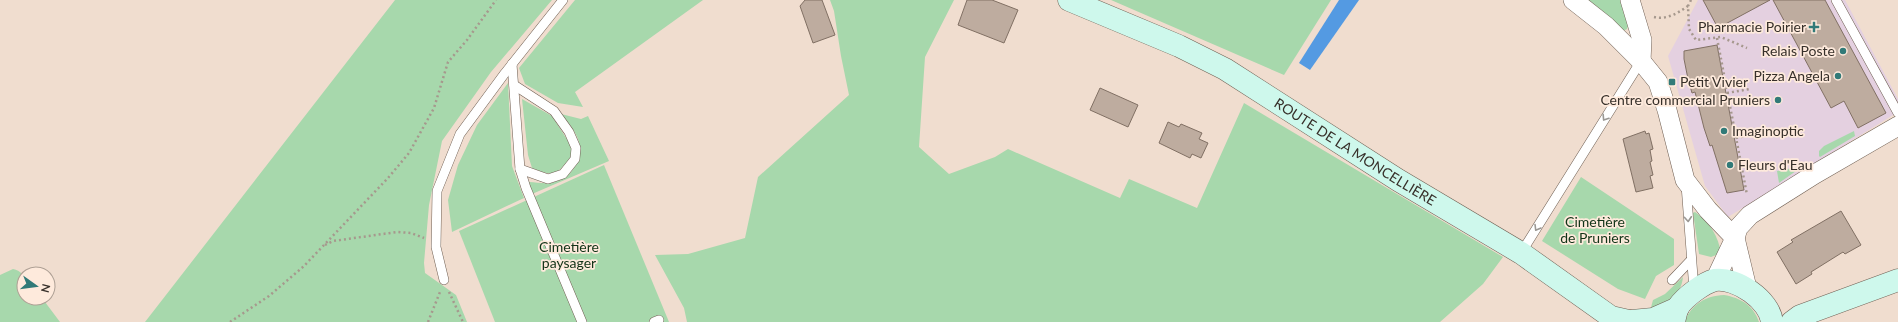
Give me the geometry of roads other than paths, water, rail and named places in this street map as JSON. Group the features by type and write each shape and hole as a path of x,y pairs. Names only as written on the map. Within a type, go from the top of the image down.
{"street":[{"name":"ROUTE DE LA MONCELLIÈRE","path":"1069,0 1179,46 1225,69 1398,180 1521,253 1611,316 1632,322 1676,315"},
{"path":"1573,0 1606,26 1641,61 1658,82 1667,110 1685,180 1708,210 1735,238 1747,288"},
{"path":"1632,7 1642,40 1641,61"},
{"path":"1676,315 1694,290 1715,280 1735,238 1738,228 1750,215 1815,174 1898,126"},
{"path":"1715,280 1747,288 1762,301 1769,315 1796,319 1898,280"}],"lane":[{"path":"444,280 436,247 437,191 460,134 512,64 564,0"},
{"path":"1836,0 1898,113"},
{"path":"1521,253 1641,61"},
{"path":"512,64 520,169 526,188 582,322"},
{"path":"514,85 554,111 569,132 576,148 575,159 563,174 548,179 520,169"},
{"path":"1685,180 1694,290"},
{"path":"1672,280 1691,260"}],"water":[{"path":"1339,0 1359,0 1310,70 1299,63"}],"place":[{"name":"Pharmacie Poirier","path":"1814,27"},
{"name":"Relais Poste","path":"1843,51"},
{"name":"Pizza Angela","path":"1838,76"},
{"name":"Petit Vivier","path":"1672,82"},
{"name":"Centre commercial Pruniers","path":"1778,100"},
{"name":"Imaginoptic","path":"1724,131"},
{"name":"Fleurs d'Eau","path":"1730,165"}],"park label":[{"name":"Cimetière de Pruniers","path":"1595,230"},
{"name":"Cimetière paysager","path":"569,256"}]}
